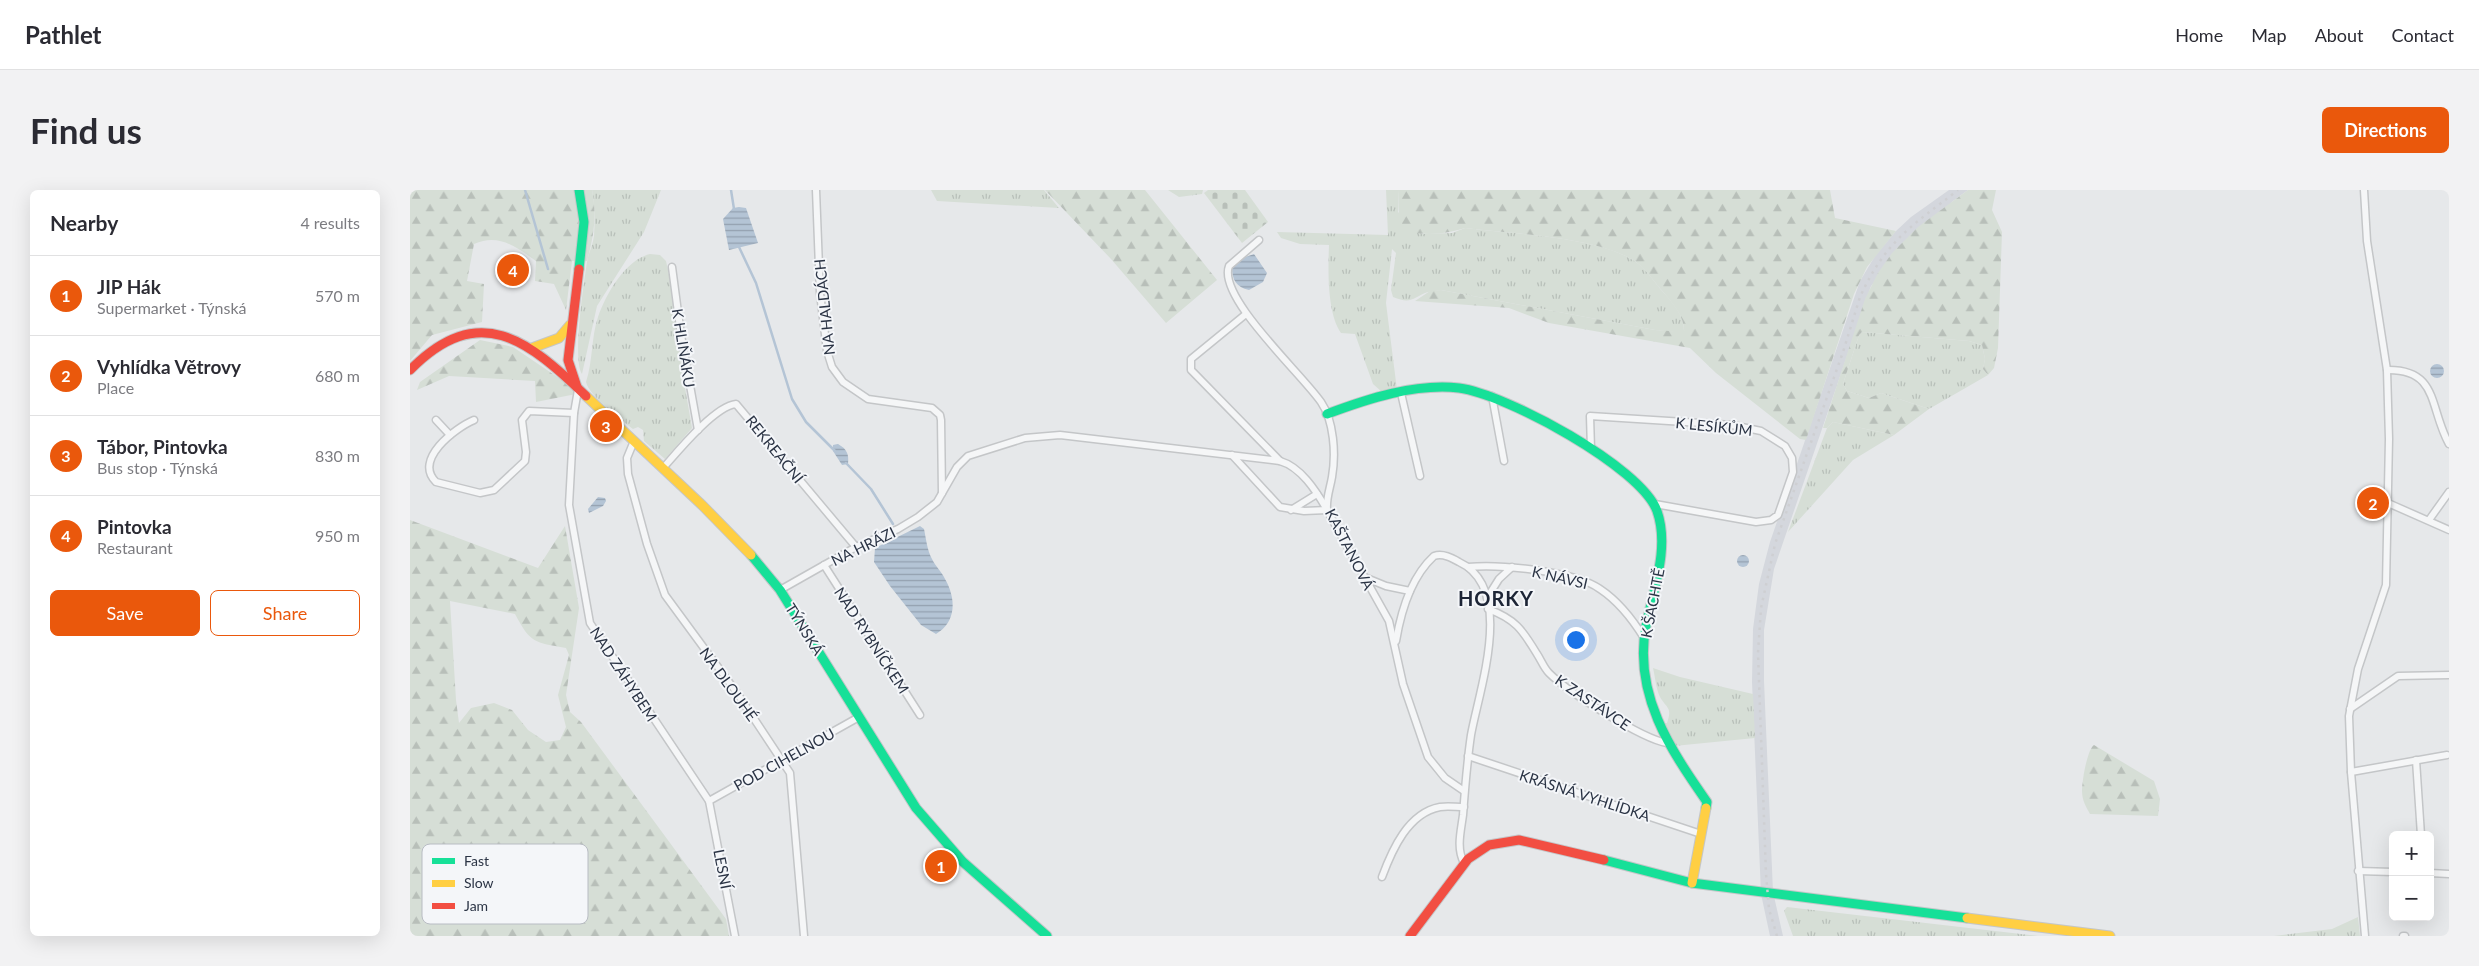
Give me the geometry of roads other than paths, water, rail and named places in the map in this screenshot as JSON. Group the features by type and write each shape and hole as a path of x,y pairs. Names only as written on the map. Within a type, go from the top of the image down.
{"street":[{"path":"578,390 568,360 584,222 579,190"},
{"name":"NA HALDÁCH","path":"816,190 820,293 827,351 832,368 843,382 868,399 932,408 936,411 941,420 942,496"},
{"path":"2364,190 2367,241 2387,370 2388,503 2386,585 2358,669 2350,708 2350,772 2365,936"},
{"name":"KAŠTANOVÁ","path":"1259,240 1236,258 1228,269 1232,291 1246,314 1313,392 1327,414 1331,434 1333,471 1327,496 1327,510 1389,621 1403,684 1428,757 1445,778 1464,791"},
{"name":"K HLIŇÁKU","path":"672,267 680,335 698,430"},
{"path":"1246,314 1191,359 1191,370 1280,461 1297,472 1317,494 1327,510"},
{"path":"532,348 556,340 563,335 572,320"},
{"name":"TÝNSKÁ","path":"410,370 438,344 451,337 471,333 501,334 532,348 664,467 746,547 780,590 916,808 942,841 972,871 1047,936"},
{"path":"2387,370 2413,373 2424,381 2449,444"},
{"path":"1327,414 1401,393 1438,388 1458,388 1492,396 1590,449 1624,473 1655,504"},
{"name":"NAD ZÁHYBEM","path":"578,390 574,413 568,505 590,623 709,801"},
{"path":"1401,393 1420,476"},
{"path":"1492,396 1504,461"},
{"name":"REKREAČNÍ","path":"664,467 698,430 727,406 736,404 740,406 856,547"},
{"path":"474,420 461,426 450,435 429,462 431,477 436,482 480,493 487,492 507,478 525,461 526,452 522,425 525,415 529,411 574,413"},
{"name":"K LESÍKŮM","path":"1590,449 1590,416 1732,424 1761,431 1785,446 1793,462 1793,472 1783,506 1778,515 1771,520 1756,522 1655,504"},
{"path":"436,420 450,435"},
{"name":"NA HRÁZI","path":"780,590 856,547 908,524 930,509 942,496 957,467 968,456 986,448 1033,436 1060,435 1280,461"},
{"name":"NA DLOUHÉ","path":"634,441 627,458 628,474 662,588 680,619 784,760 790,773 804,936"},
{"path":"1232,455 1274,503 1292,510 1327,510"},
{"path":"2429,520 2449,492"},
{"path":"1292,510 1317,494"},
{"path":"2388,503 2449,530"},
{"name":"K ŠACHTĚ","path":"1655,504 1662,548 1644,638 1643,660 1650,704 1667,743 1707,802 1692,883"},
{"name":"K NÁVSI","path":"1395,644 1402,609 1410,591 1434,556 1447,556 1468,566 1512,567 1540,571 1594,585 1613,600 1644,638"},
{"name":"NAD RYBNÍČKEM","path":"824,565 920,715"},
{"path":"1464,863 1459,847 1464,791 1468,756 1487,669 1488,609 1487,598 1479,577 1468,566"},
{"name":"K NÁVSI","path":"1487,598 1499,579 1512,567"},
{"path":"1363,577 1386,586 1410,591"},
{"name":"K ZASTÁVCE","path":"1488,609 1503,614 1518,625 1547,670 1566,686 1651,739 1667,743"},
{"path":"2350,708 2398,676 2449,675"},
{"name":"POD CIHELNOU","path":"709,801 859,717"},
{"path":"2350,772 2447,755"},
{"name":"KRÁSNÁ VYHLÍDKA","path":"1468,756 1701,834"},
{"path":"2416,760 2421,831"},
{"name":"LESNÍ","path":"709,801 735,936"},
{"path":"1382,876 1392,850 1412,824 1439,807 1464,807"},
{"path":"1410,936 1464,863 1489,845 1506,840 1519,840 1562,848 1692,883 2110,936"},
{"path":"2358,871 2389,872"},
{"path":"2434,873 2449,874"}],"water":[{"path":"733,208 746,208 758,243 729,250 723,219"},
{"path":"1254,254 1267,273 1263,282 1249,290 1238,285 1233,276 1232,267 1237,260"},
{"path":"2437,364 2442,366 2444,371 2442,376 2437,378 2432,376 2430,371 2432,366"},
{"path":"838,444 847,452 848,464 842,465 833,451 833,445"},
{"path":"598,497 605,498 606,501 603,506 589,513 588,509"},
{"path":"920,526 924,529 930,555 949,586 953,602 953,609 948,623 936,634 921,625 890,586 874,562 875,548"},
{"path":"1741,555 1745,555 1749,561 1745,567 1741,567 1737,563 1737,559"}],"waterway":[{"path":"525,190 548,269"},
{"path":"731,190 734,209"},
{"path":"739,247 756,283 792,399 806,422 835,451"},
{"path":"846,463 871,489 893,524"}],"railway":[{"path":"1777,936 1769,909 1766,874 1758,653 1761,608 1775,544 1843,352 1860,297 1880,261 1890,248 1901,236 1958,190"}],"place":[{"name":"Pintovka","path":"513,270"},
{"name":"Tábor, Pintovka","path":"606,426"},
{"name":"Vyhlídka Větrovy","path":"2373,503"},
{"name":"JIP Hák","path":"941,866"}],"district":[{"name":"HORKY","path":"1496,598"}]}
